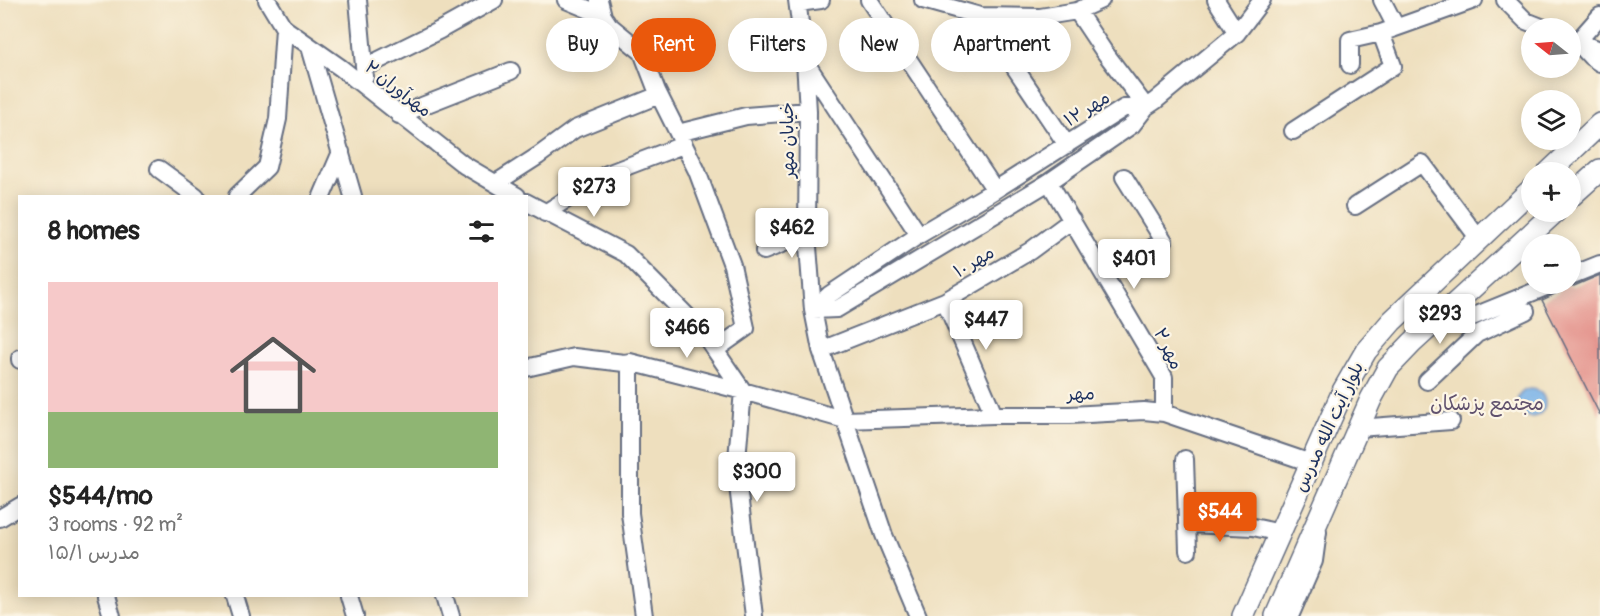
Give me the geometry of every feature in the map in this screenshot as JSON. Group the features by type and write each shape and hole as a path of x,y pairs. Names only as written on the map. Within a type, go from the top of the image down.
{"main road":[{"path":"1560,162 1600,124"},
{"path":"1581,187 1600,170"},
{"name":"بلوار آیت الله مدرس","path":"1243,616 1343,391 1366,351 1392,321 1521,199"},
{"name":"بلوار آیت الله مدرس","path":"1276,616 1358,428 1389,368 1456,301 1544,222"}],"street":[{"name":"مهرآوران ۲","path":"267,0 284,28 340,68 464,165 516,195"},
{"path":"358,0 366,90"},
{"path":"365,67 494,0"},
{"path":"566,0 601,7 609,25 642,52 659,95 697,171 732,265 746,328 715,350"},
{"path":"798,2 821,0"},
{"path":"869,0 995,190"},
{"path":"923,0 980,16 1040,17 1077,10 1101,0"},
{"path":"1216,0 1237,33"},
{"path":"1077,10 1103,50 1146,107 1237,33 1262,0"},
{"path":"1293,131 1393,66 1382,0"},
{"path":"1350,65 1350,40 1388,30 1474,0"},
{"path":"1505,0 1523,18"},
{"name":"خیابان مهر","path":"798,2 800,18"},
{"path":"980,16 1067,145"},
{"path":"1581,34 1600,16"},
{"path":"238,195 267,167 278,120 284,28"},
{"path":"1581,43 1600,50"},
{"path":"310,47 353,195"},
{"path":"1581,48 1600,63"},
{"path":"399,115 511,70"},
{"name":"خیابان مهر","path":"806,72 808,111 807,234 813,310 821,350 884,535 918,616"},
{"path":"812,72 919,235"},
{"path":"496,183 575,129 659,95"},
{"name":"مهر ۱۲","path":"813,310 829,295 919,235 1124,108 1146,107"},
{"name":"مهر ۱۲","path":"813,310 837,309 1049,183 1132,125 1146,107"},
{"path":"545,213 608,174 680,139 746,116 808,111"},
{"path":"322,195 340,152"},
{"path":"1355,206 1422,163 1479,239"},
{"path":"159,169 195,195"},
{"path":"1015,177 1027,196"},
{"path":"1105,274 1164,241 1124,177"},
{"name":"مهر ۲","path":"1049,183 1164,376 1164,413"},
{"path":"528,203 626,254 702,332 743,391 736,470 754,616"},
{"name":"مهر ۱۰","path":"821,350 945,301 1030,251 1072,220"},
{"path":"764,251 807,234"},
{"path":"1581,272 1600,264"},
{"path":"1472,317 1528,294"},
{"path":"945,301 994,415"},
{"path":"1456,301 1472,317 1477,334"},
{"path":"1427,381 1477,334 1526,311"},
{"name":"مهر","path":"528,368 574,357 630,362 844,420 1144,411 1164,413 1311,463"},
{"path":"630,362 630,513 644,616"},
{"path":"1358,428 1451,420"},
{"path":"1185,459 1188,551"},
{"path":"0,518 18,507"},
{"path":"1290,616 1314,561 1321,513"},
{"path":"1188,525 1253,527 1281,534"},
{"path":"106,597 112,616"},
{"path":"235,597 241,616"},
{"path":"349,597 355,616"},
{"path":"445,597 451,616"}],"water":[{"path":"1531,389 1541,393 1545,403 1541,413 1531,417 1521,413 1517,403 1521,393"}],"building":[{"path":"1600,275 1600,415 1542,300 1555,294 1581,294 1581,283"}],"district":[{"name":"مجتمع پزشکان","path":"1487,403"}]}
